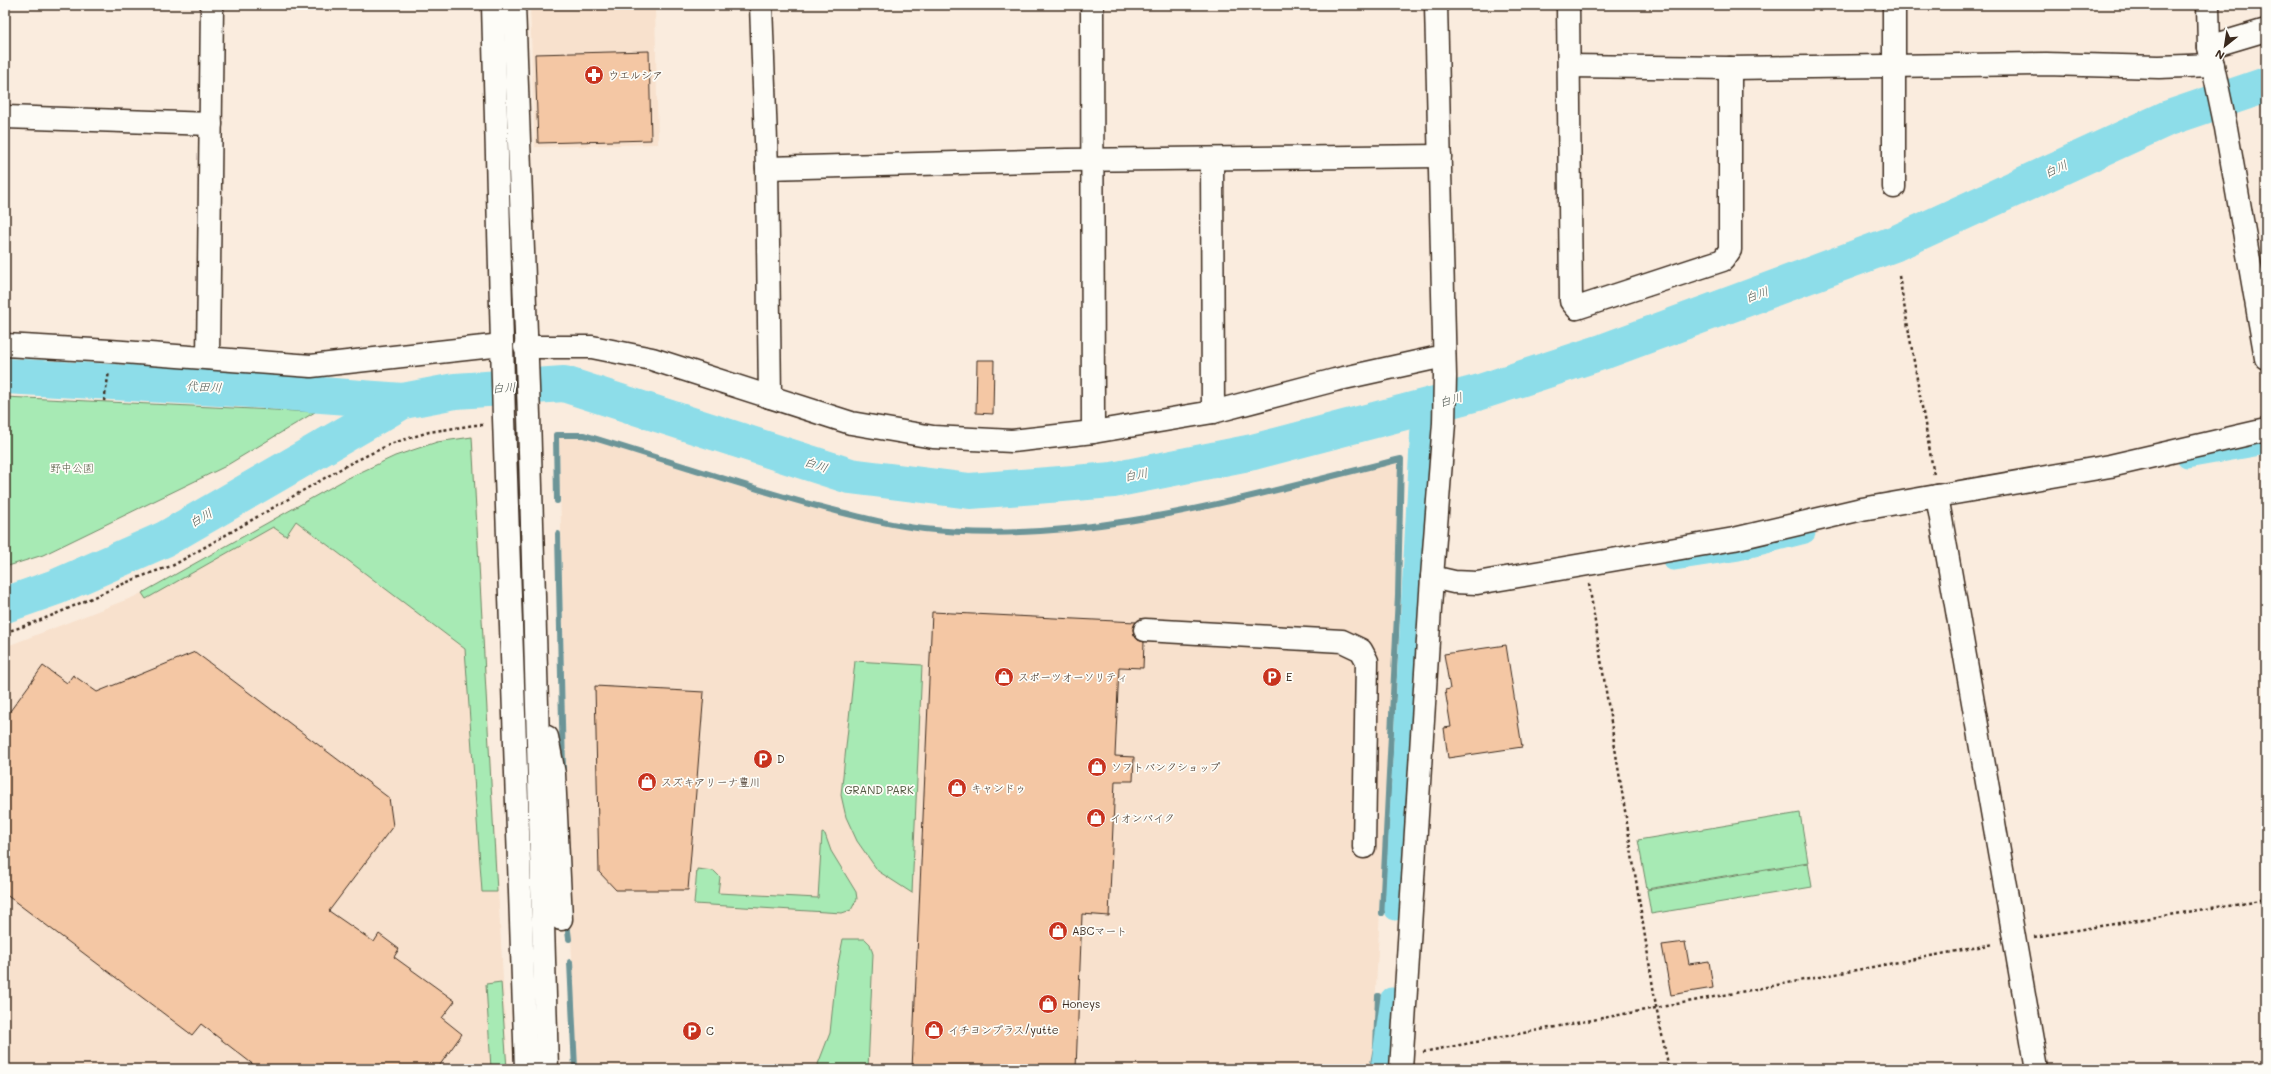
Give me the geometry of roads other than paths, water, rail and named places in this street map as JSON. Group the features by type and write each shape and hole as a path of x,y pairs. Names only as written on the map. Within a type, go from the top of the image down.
{"street":[{"path":"208,358 212,5"},
{"path":"493,5 504,422 526,1069"},
{"path":"514,5 529,415 547,1069"},
{"path":"761,5 766,168 770,397"},
{"path":"1092,5 1093,432"},
{"path":"1402,1062 1432,577 1444,423 1436,5"},
{"path":"1568,5 1571,301 1577,308 1723,260 1730,250 1730,68"},
{"path":"1894,5 1894,187"},
{"path":"2208,5 2211,56 2226,128 2266,358"},
{"path":"1569,66 1730,68 1893,66 2211,56 2266,30"},
{"path":"5,117 211,124"},
{"path":"766,168 1440,156"},
{"path":"1212,160 1213,412"},
{"path":"5,345 311,366 502,354"},
{"path":"526,354 592,347 652,359 851,423 933,437 1012,442 1093,432 1213,412 1335,380 1444,366"},
{"path":"1432,577 1454,582 1477,583 1734,539 1862,509 1939,503 2266,430"},
{"path":"1939,503 2037,1069"},
{"path":"1145,630 1342,641 1361,650 1367,661 1364,847"},
{"path":"535,675 554,774 560,919"}],"waterway":[{"name":"白川","path":"5,605 56,587 165,539 403,401 455,391 564,384 850,476 970,491 1113,480 1253,452 1477,393 1605,351 1896,243 2166,119 2266,85"},
{"name":"代田川","path":"5,376 238,389 403,401"},
{"path":"1395,910 1422,408"},
{"path":"557,501 556,435 584,435 755,488 868,519 924,529 984,533 1044,531 1104,525 1165,515 1285,488 1401,459 1398,596 1382,913"},
{"path":"2187,458 2266,444"},
{"path":"1673,560 1738,550 1805,533"},
{"path":"558,534 563,769"},
{"path":"568,931 569,939"},
{"path":"570,962 575,1069"},
{"path":"1372,1069 1376,1047 1378,996"},
{"path":"1381,1069 1391,998"}],"place":[{"name":"ウエルシア","path":"594,75"},
{"name":"スポーツオーソリティ","path":"1004,677"},
{"name":"E","path":"1272,677"},
{"name":"D","path":"763,759"},
{"name":"ソフトバンクショップ","path":"1097,767"},
{"name":"スズキアリーナ豊川","path":"647,782"},
{"name":"キャンドゥ","path":"957,788"},
{"name":"イオンバイク","path":"1096,818"},
{"name":"ABCマート","path":"1058,931"},
{"name":"Honeys","path":"1048,1004"},
{"name":"イチヨンプラス/yutte","path":"934,1030"},
{"name":"C","path":"692,1031"}],"park label":[{"name":"野中公園","path":"72,468"},
{"name":"GRAND PARK","path":"879,790"}]}
